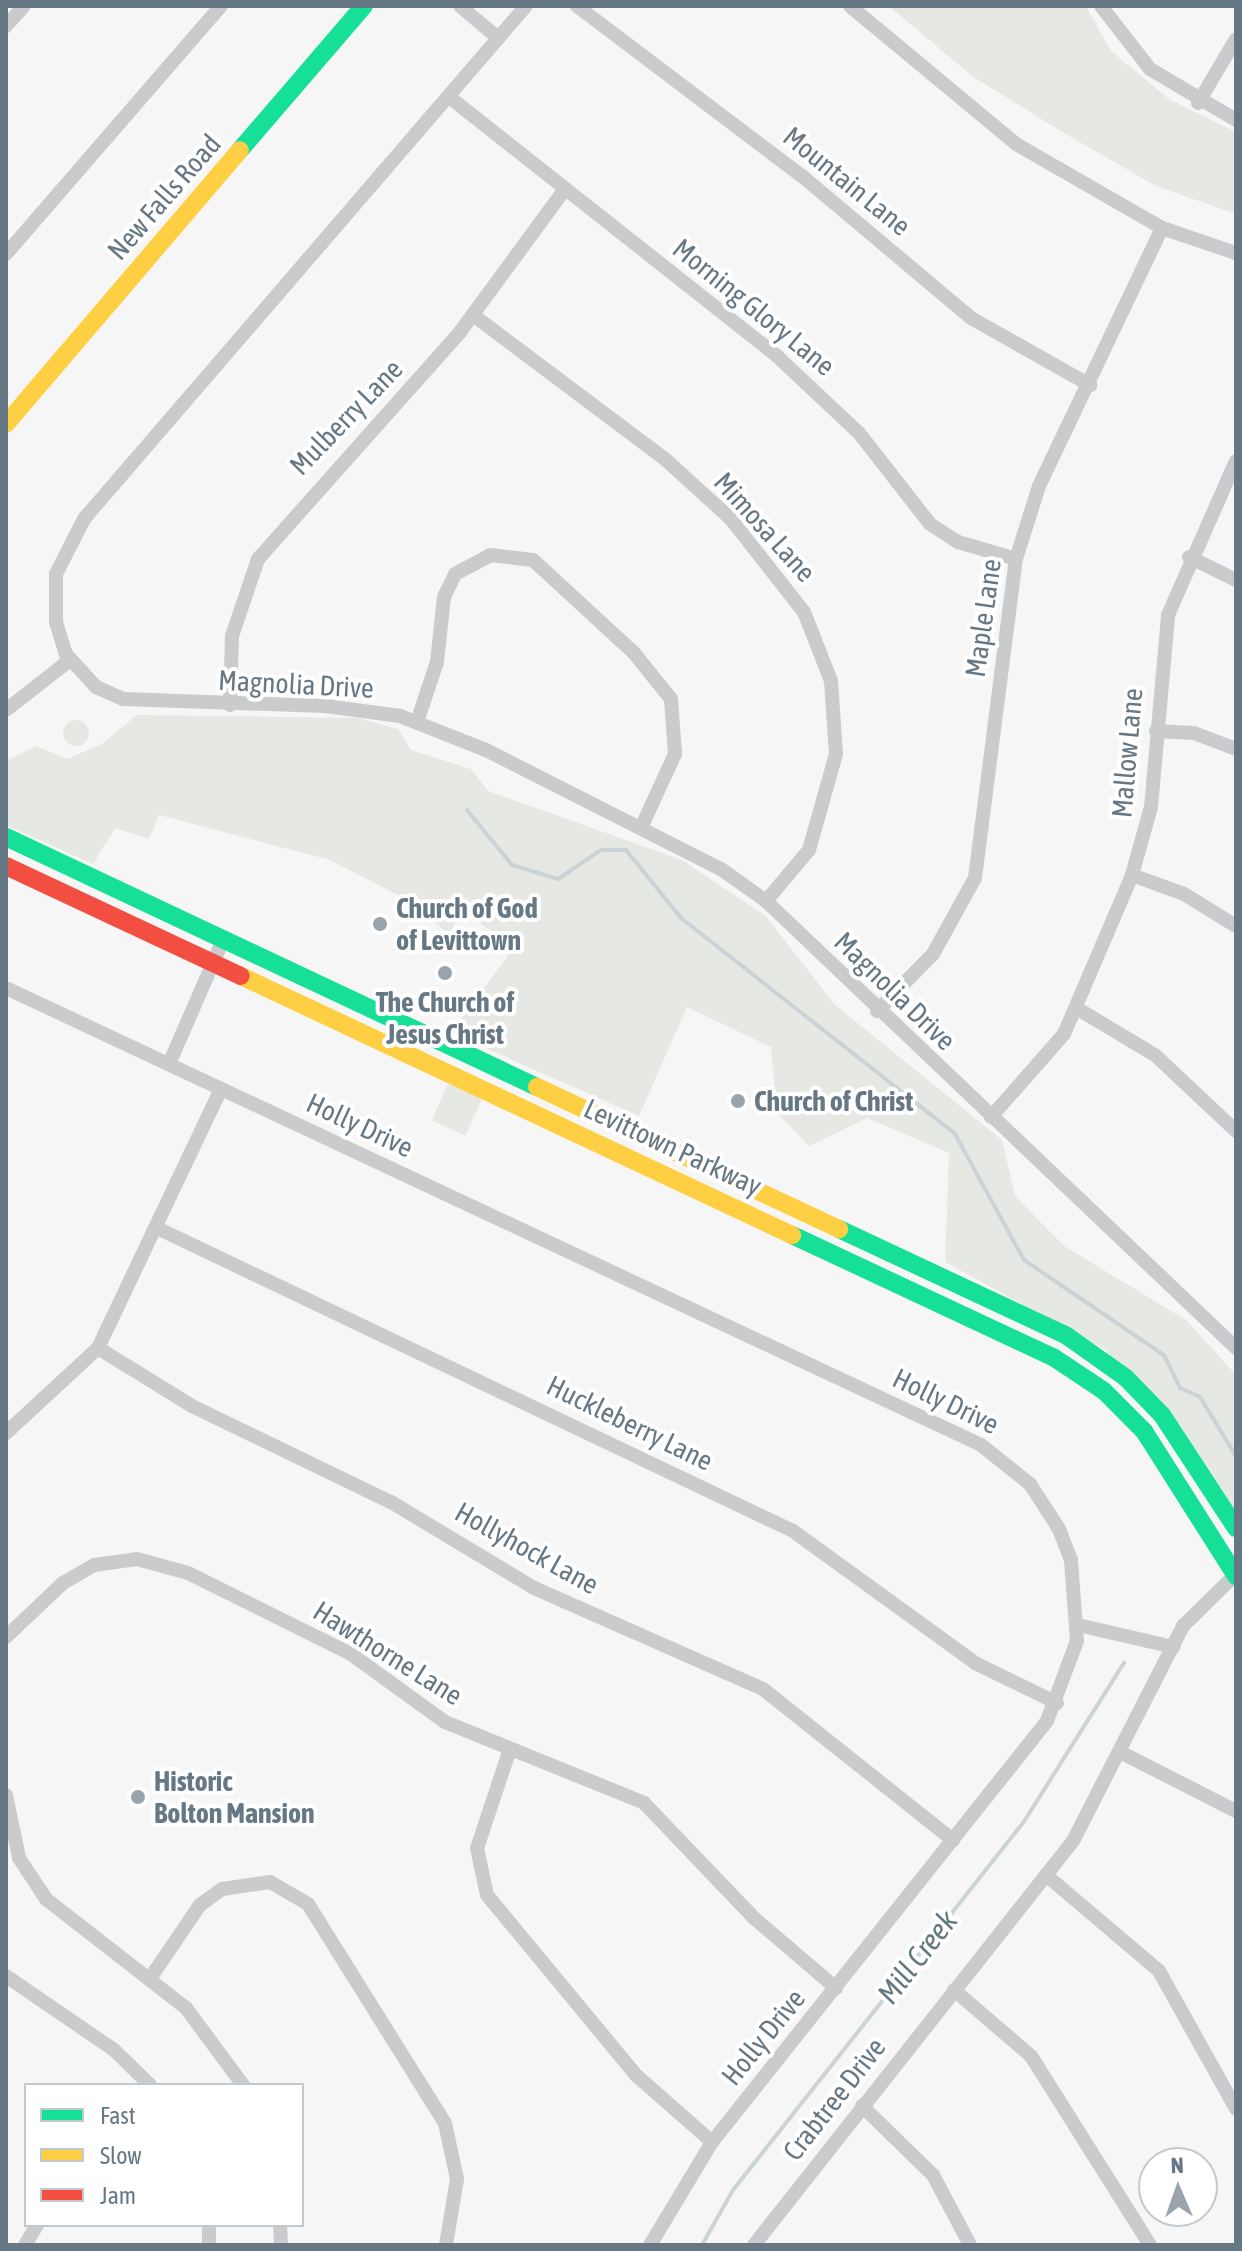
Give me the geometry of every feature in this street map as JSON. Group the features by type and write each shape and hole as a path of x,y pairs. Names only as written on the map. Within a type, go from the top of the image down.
{"main road":[{"name":"New Falls Road","path":"6,424 364,6"},
{"name":"Levittown Parkway","path":"6,837 1067,1336 1152,1405 1236,1528"},
{"name":"Levittown Parkway","path":"6,866 1076,1370 1144,1431 1236,1575"}],"street":[{"path":"6,26 24,6"},
{"path":"6,254 221,6"},
{"path":"460,6 498,38"},
{"path":"6,710 70,660 54,600 66,546 526,6"},
{"name":"Mountain Lane","path":"577,6 802,176 971,318 1090,385"},
{"path":"850,6 1016,144 1162,228 1236,253"},
{"path":"1101,6 1137,57 1198,103 1236,120"},
{"path":"1198,103 1236,39"},
{"name":"Morning Glory Lane","path":"448,96 563,192 778,357 859,433 930,524 958,542 1016,559"},
{"name":"Mulberry Lane","path":"230,705 232,636 258,559 473,315 563,192"},
{"name":"Maple Lane","path":"877,1011 933,954 975,878 1016,559 1039,486 1090,385 1162,228"},
{"name":"Mimosa Lane","path":"473,315 666,460 730,518 804,612 831,681 836,754 809,850 766,901"},
{"name":"Mallow Lane","path":"991,1117 1078,1009 1132,875 1151,807 1166,626 1189,557 1236,461"},
{"path":"417,722 437,662 444,597 455,574 490,555 533,560 634,653 671,699 675,754 641,828"},
{"path":"1189,557 1236,580"},
{"name":"Magnolia Drive","path":"70,660 96,687 123,699 325,706 417,722 641,828 766,901 877,1011 1236,1348"},
{"path":"1156,731 1194,733 1236,749"},
{"path":"1132,875 1184,894 1236,926"},
{"path":"169,1064 223,940"},
{"name":"Holly Drive","path":"6,988 981,1445 1030,1484 1059,1529 1071,1560 1078,1625 1057,1703 953,1840 712,2142 650,2245"},
{"path":"1078,1009 1155,1055 1236,1131"},
{"path":"6,1433 98,1348 221,1089"},
{"name":"Huckleberry Lane","path":"157,1228 793,1531 977,1664 1057,1703"},
{"name":"Hollyhock Lane","path":"98,1348 192,1406 405,1509 534,1588 752,1683 953,1840"},
{"name":"Hawthorne Lane","path":"6,1637 74,1575 104,1562 151,1562 299,1626 351,1654 423,1710 660,1814 754,1918 836,1988"},
{"name":"Crabtree Drive","path":"754,2245 1046,1875 1124,1754 1173,1647 1195,1611 1236,1575"},
{"path":"1078,1625 1173,1647"},
{"path":"510,1749 477,1848 487,1895 637,2076 712,2142"},
{"path":"1124,1754 1236,1811"},
{"path":"6,1795 19,1858 46,1899 151,1977 215,2040 242,2083"},
{"path":"6,1867 19,1858"},
{"path":"1046,1875 1159,1971 1236,2109"},
{"path":"151,1977 200,1905 222,1889 270,1882 308,1904 445,2123 457,2179 446,2245"},
{"path":"6,1976 141,2082"},
{"path":"954,1990 1031,2056 1150,2245"},
{"path":"862,2106 933,2175 970,2245"},
{"path":"25,2245 36,2227"}],"shaded area":[{"path":"889,6 1086,6 1111,51 1170,100 1236,132 1236,214 1156,186 1064,133 972,76"},
{"path":"137,715 358,718 398,729 411,750 471,769 488,791 682,860 766,916 834,1004 1002,1140 1015,1196 1064,1246 1186,1320 1236,1375 1236,1512 1106,1350 945,1262 949,1153 867,1118 809,1146 777,1113 771,1047 687,1007 639,1116 451,1033 514,947 461,910 449,936 421,907 330,860 159,815 149,839 115,828 93,864 6,825 6,761 36,746 67,759 102,744"},
{"path":"76,720 85,724 89,733 85,742 76,746 67,742 63,733 67,724"},
{"path":"448,1084 482,1099 466,1136 432,1121"}],"waterway":[{"path":"467,810 512,865 558,879 601,850 626,850 681,918 955,1134 1024,1260 1164,1355 1180,1388 1200,1397 1236,1456"},
{"name":"Mill Creek","path":"702,2245 733,2190 1025,1820 1124,1663"}],"traffic: fast":[{"path":"240,150 364,6"},
{"path":"6,837 537,1087"},
{"path":"839,1229 1067,1336 1126,1378 1162,1415 1236,1528"},
{"path":"792,1235 1053,1357 1104,1391 1144,1431 1236,1576"}],"traffic: slow":[{"path":"6,424 240,150"},
{"path":"241,976 792,1235"},
{"path":"537,1087 839,1229"}],"traffic: jam":[{"path":"6,866 241,976"}],"place":[{"name":"Church of God of Levittown","path":"380,924"},
{"name":"The Church of Jesus Christ","path":"445,973"},
{"name":"Church of Christ","path":"738,1101"},
{"name":"Historic Bolton Mansion","path":"138,1797"}]}
